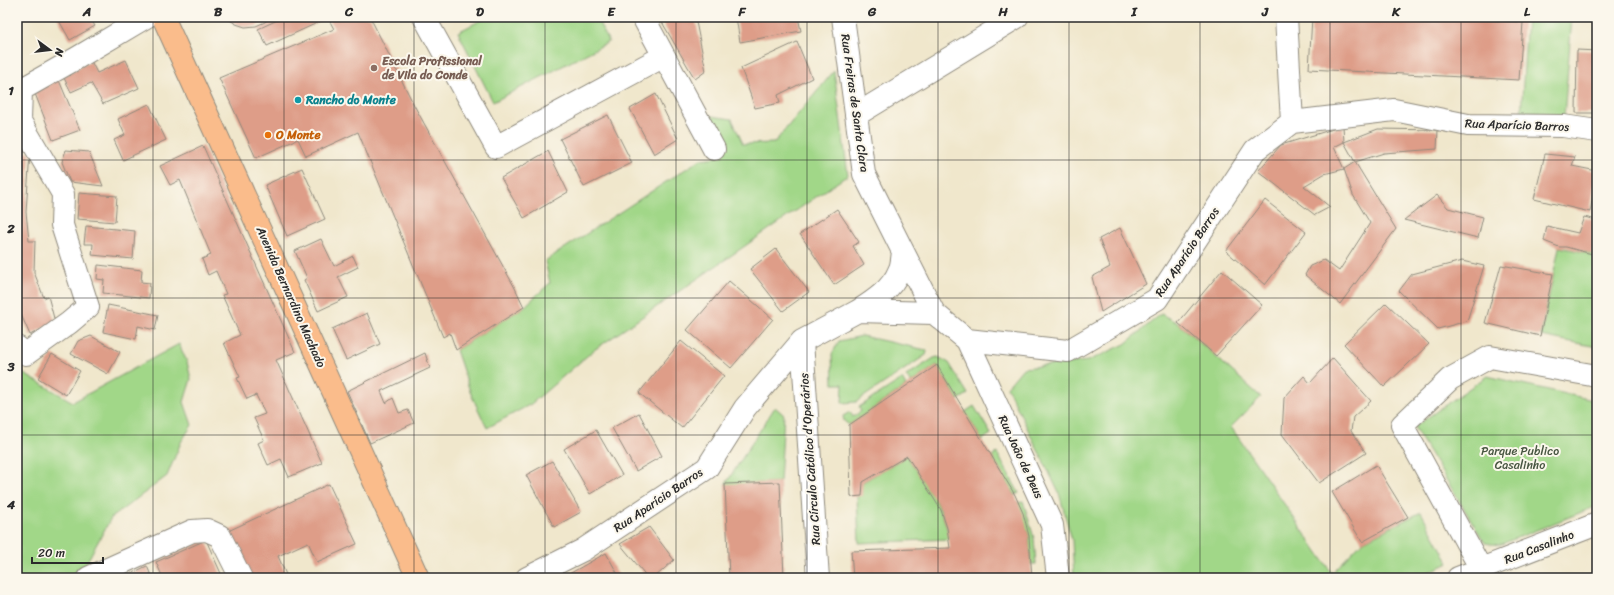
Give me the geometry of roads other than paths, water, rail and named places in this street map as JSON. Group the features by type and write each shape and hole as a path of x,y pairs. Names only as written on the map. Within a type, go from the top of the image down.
{"main road":[{"name":"Avenida Bernardino Machado","path":"163,17 418,578"}],"street":[{"path":"17,347 26,354 69,323 88,307 62,225 63,194 20,121 19,90 146,17"},
{"path":"424,17 496,147 664,56"},
{"path":"643,17 714,149"},
{"name":"Rua Freiras de Santa Clara","path":"843,17 864,174 934,313"},
{"path":"856,114 1017,17"},
{"path":"1286,17 1292,122"},
{"name":"Rua Aparício Barros","path":"967,340 1068,351 1157,299 1255,150 1292,122 1394,110 1468,125 1564,126 1597,131"},
{"path":"858,311 877,299 890,285 899,271 903,252"},
{"name":"Rua Aparício Barros","path":"527,578 583,550 707,468 745,408 802,341 858,311 934,313"},
{"path":"934,313 967,340"},
{"name":"Rua João de Deus","path":"967,340 1052,525 1058,578"},
{"name":"Rua Círculo Católico d'Operários","path":"802,341 818,578"},
{"path":"1481,568 1402,425 1450,379 1490,357 1597,376"},
{"name":"Rua Casalinho","path":"1458,578 1597,524"},
{"path":"88,578 192,531 207,530 220,536 241,578"}],"place":[{"name":"Escola Profissional de Vila do Conde","path":"374,68"},
{"name":"Rancho do Monte","path":"298,100"},
{"name":"O Monte","path":"268,135"}],"park label":[{"name":"Parque Publico Casalinho","path":"1520,458"}]}
